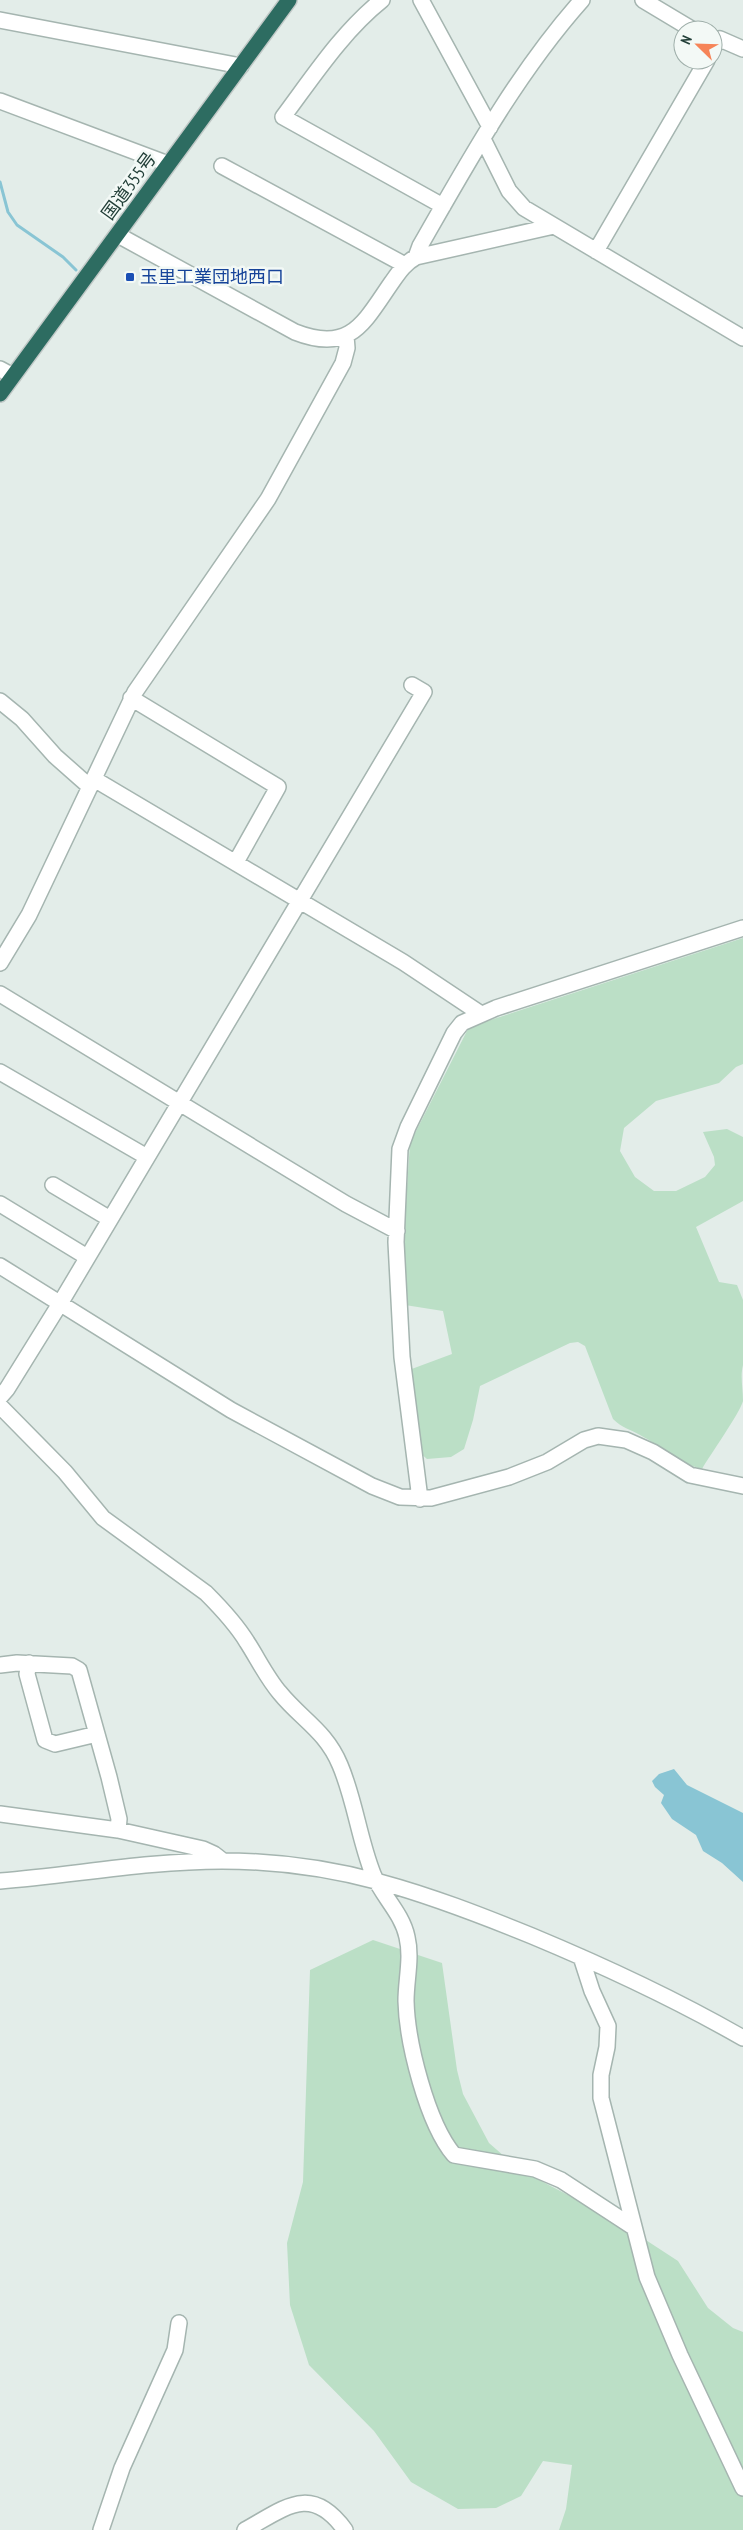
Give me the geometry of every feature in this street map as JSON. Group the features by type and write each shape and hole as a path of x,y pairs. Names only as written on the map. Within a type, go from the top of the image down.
{"highway":[{"name":"国道355号","path":"0,394 7,372 118,235 289,0"}],"street":[{"path":"382,0 366,13 339,42 283,118 443,206"},
{"path":"421,0 486,133 515,199 524,208 743,338"},
{"path":"118,235 296,332 321,340 346,336 362,324 410,261 486,133 551,38 582,0"},
{"path":"643,0 676,20"},
{"path":"0,20 240,66"},
{"path":"723,39 743,49"},
{"path":"596,250 701,70"},
{"path":"0,102 168,164"},
{"path":"222,166 410,261 554,226"},
{"path":"0,963 29,915 131,698 166,644 268,499 343,363 347,348 346,336"},
{"path":"0,1396 7,1389 61,1302 424,692 412,685"},
{"path":"131,698 278,787 236,862"},
{"path":"0,701 17,714 56,756 92,783 236,862 300,900 403,962 481,1014"},
{"path":"420,1499 402,1357 397,1231 402,1140 454,1033 462,1023 481,1014 743,928"},
{"path":"0,994 346,1204 397,1231"},
{"path":"0,1072 147,1156"},
{"path":"53,1185 110,1219"},
{"path":"0,1204 87,1257"},
{"path":"0,1266 61,1302 231,1410 388,1493 420,1499 431,1498 509,1477 547,1462 584,1440 598,1436 626,1440 653,1452 690,1475 743,1486"},
{"path":"0,1406 65,1472 103,1518 206,1593 238,1628 281,1695 312,1724 327,1742 339,1763 375,1880 401,1920 407,1938 407,2015 410,2038 426,2096 438,2128 454,2155 535,2169 561,2180 633,2227"},
{"path":"0,1665 12,1663 76,1668 97,1734 119,1819 118,1830"},
{"path":"29,1664 27,1674 45,1740 54,1744 97,1734"},
{"path":"0,1814 118,1830 203,1849 223,1861"},
{"path":"0,1881 170,1864 223,1861 303,1866 375,1880 449,1902 582,1957 660,1993 743,2038"},
{"path":"582,1957 592,1991 608,2026 607,2046 601,2075 601,2098 647,2277 669,2329 743,2488"},
{"path":"101,2530 122,2468 175,2350 178,2323"},
{"path":"245,2530 288,2507 301,2503 316,2504 324,2508 334,2515 345,2530"}],"green space":[{"path":"743,938 743,1064 736,1067 719,1083 656,1101 624,1128 620,1151 635,1177 654,1191 676,1191 705,1177 715,1165 714,1157 703,1132 727,1129 743,1137 743,1201 696,1227 719,1282 737,1285 743,1300 743,1401 731,1424 702,1469 685,1463 613,1419 585,1346 578,1342 570,1343 480,1386 473,1420 464,1449 451,1457 427,1459 419,1452 409,1370 452,1354 443,1311 405,1305 404,1232 410,1143 469,1027"},
{"path":"373,1940 442,1963 457,2070 463,2094 489,2143 520,2170 612,2218 678,2261 708,2308 733,2328 743,2332 743,2530 559,2530 566,2509 572,2465 543,2461 521,2496 496,2508 458,2509 411,2482 374,2431 309,2365 290,2305 287,2243 303,2182 310,1970"}],"water":[{"path":"674,1769 687,1785 743,1813 743,1882 722,1863 703,1851 696,1835 672,1819 661,1803 664,1795 655,1787 652,1781 659,1774"}],"waterway":[{"path":"0,182 8,212 17,225 63,257 76,270"}],"place":[{"name":"玉里工業団地西口","path":"130,277"}]}
